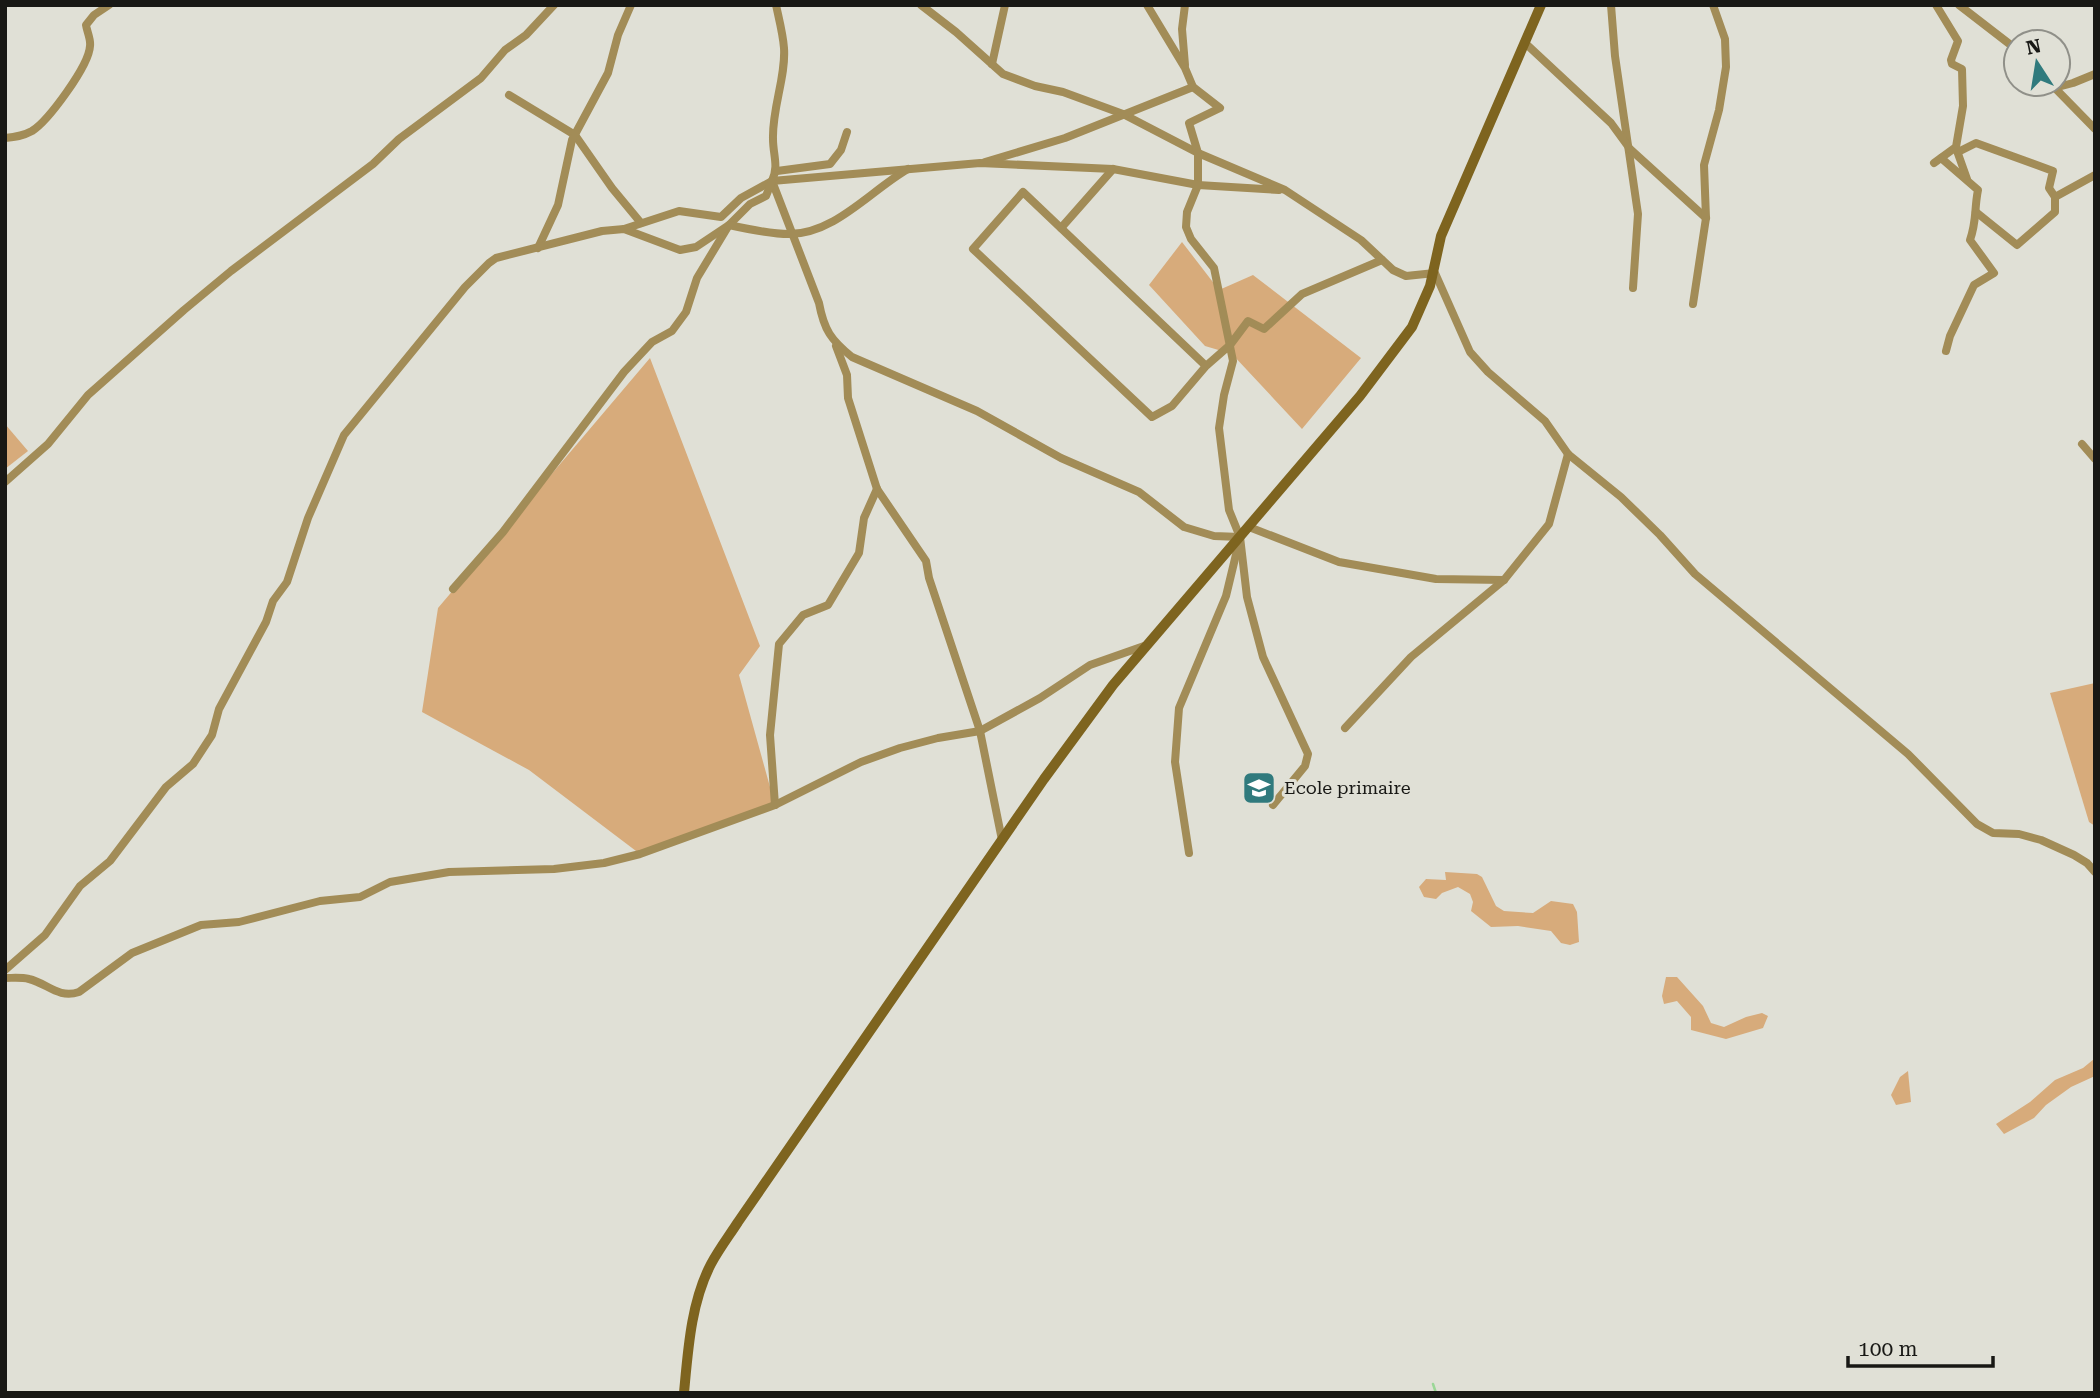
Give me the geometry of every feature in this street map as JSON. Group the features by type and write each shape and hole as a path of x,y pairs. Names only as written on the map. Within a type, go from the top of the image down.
{"street":[{"path":"5,138 32,131 69,90 90,49 86,25 94,15 109,5"},
{"path":"5,482 48,444 88,395 184,310 231,271 373,164 399,139 481,78 505,50 526,35 554,5"},
{"path":"538,248 555,217 572,140 608,73 618,35 631,5"},
{"path":"624,229 680,250 696,247 729,225 750,204 766,196 777,170 773,139 774,106 784,59 776,5"},
{"path":"920,5 1003,74 1123,114 1198,153 1285,190 1361,240 1392,270 1406,276 1435,273"},
{"path":"992,64 1005,5"},
{"path":"1147,5 1185,68 1193,87 1220,108 1189,123 1198,153 1198,185 1187,212 1186,227 1191,239 1214,268 1233,361 1219,428 1229,510 1240,537 1247,597 1260,647 1308,754 1305,766 1273,805"},
{"path":"1185,5 1182,29 1185,68"},
{"path":"684,1393 692,1326 700,1292 711,1264 1044,779 1144,646 1240,537 1391,357 1412,327 1435,273 1441,236 1541,5"},
{"path":"1611,5 1615,56 1638,214 1633,288"},
{"path":"1693,304 1706,218 1704,165 1726,67 1726,39 1713,5"},
{"path":"1936,5 1958,41 1951,60 1952,64 1962,69 1963,106 1957,150 1968,182"},
{"path":"1960,5 2002,39"},
{"path":"1525,43 1611,123 1630,149 1706,218"},
{"path":"2072,83 2095,74"},
{"path":"980,163 1065,138 1193,87"},
{"path":"509,95 575,135 612,188 641,223"},
{"path":"2065,98 2095,129"},
{"path":"777,170 830,164 841,150 847,132"},
{"path":"1946,351 1950,336 1974,285 1994,273 1970,240 1977,218 1976,212 1975,205 1978,190 1937,161 1976,143 2053,171 2049,188 2055,197 2055,212 2017,245 1976,212"},
{"path":"5,970 45,934 80,886 120,850 166,787 193,764 212,736 219,709 266,622 273,601 287,582 308,517 344,435 465,287 489,262 511,253 602,231 624,229 679,211 721,217 741,198 772,181 980,163 1114,169 1198,185 1285,190"},
{"path":"729,225 792,234 828,224 908,169"},
{"path":"1061,228 1114,169"},
{"path":"2055,197 2095,176"},
{"path":"772,181 819,303 823,324 835,343 847,375 848,398 877,489 926,561 929,578 980,731 1002,841"},
{"path":"1206,366 1023,192 973,249 1152,417 1172,406 1206,366 1230,345 1248,321 1264,329 1302,294 1382,260"},
{"path":"453,589 532,495 624,372 652,342 672,331 685,312 697,278 729,225"},
{"path":"1435,273 1470,352 1488,372 1545,421 1568,454 1621,497 1695,574 1908,754 1977,824 1993,832 2019,834 2041,840 2074,855 2095,872"},
{"path":"835,343 852,358 977,411 1061,458 1139,492 1184,527 1214,536 1240,537"},
{"path":"2081,444 2095,459"},
{"path":"1345,727 1411,657 1504,580 1549,524 1568,454"},
{"path":"775,805 769,735 779,644 803,615 828,605 859,553 864,518 877,489"},
{"path":"1248,527 1339,562 1436,579 1504,580"},
{"path":"1189,853 1175,762 1179,708 1226,596 1240,537"},
{"path":"5,978 31,979 51,990 72,994 79,992 132,953 201,925 239,922 320,901 360,897 390,882 449,872 554,869 604,863 640,853 775,805 870,759 938,738 980,731 1040,698 1090,665 1144,646"}],"shaded area":[{"path":"1182,242 1219,290 1253,275 1361,358 1302,429 1232,354 1205,346 1149,285"},
{"path":"650,358 760,646 739,675 775,805 640,854 529,770 422,712 438,608"},
{"path":"5,424 28,451 5,469"},
{"path":"2095,683 2095,826 2089,822 2050,693"},
{"path":"1445,872 1477,874 1482,877 1496,906 1504,911 1533,913 1551,901 1573,904 1577,912 1579,942 1570,945 1561,943 1551,931 1518,926 1491,927 1471,911 1473,902 1470,894 1458,887 1442,893 1436,899 1424,897 1419,887 1426,879 1446,880"},
{"path":"1666,977 1677,977 1703,1006 1711,1023 1724,1027 1762,1013 1768,1016 1763,1028 1726,1039 1691,1030 1691,1017 1677,1001 1664,1004 1662,996"},
{"path":"2095,1052 2095,1076 2071,1087 2046,1105 2034,1118 2004,1134 1996,1124 2030,1102 2055,1080 2083,1068 2094,1059"},
{"path":"1908,1071 1911,1102 1896,1105 1891,1095 1900,1077"}],"waterway":[{"path":"1433,1384 1436,1393"}],"place":[{"name":"Ecole primaire","path":"1259,788"}]}
